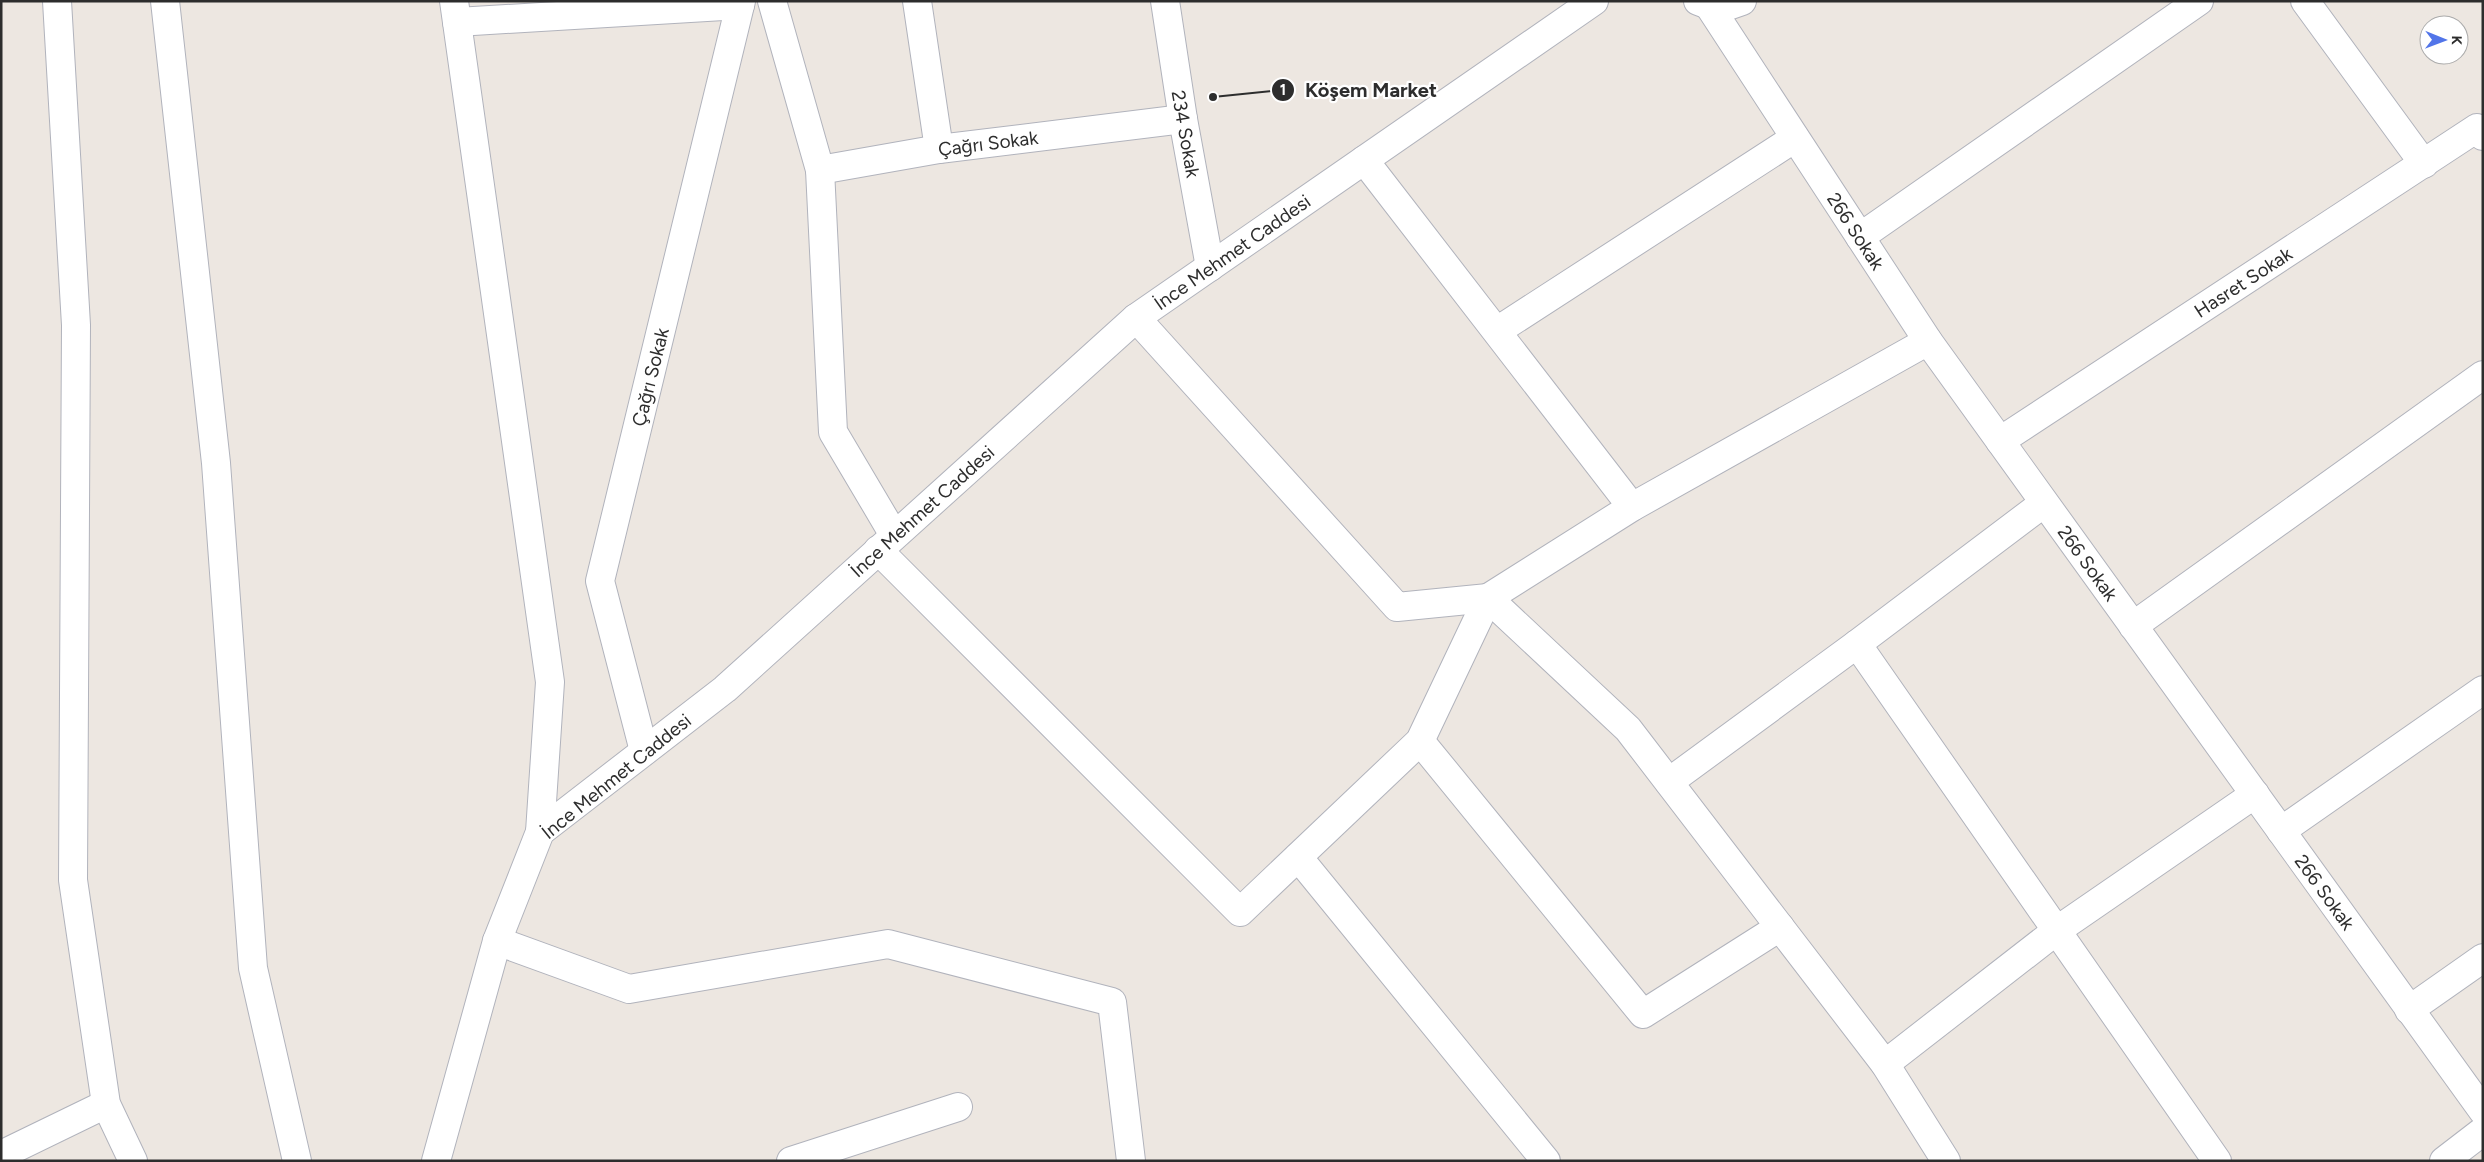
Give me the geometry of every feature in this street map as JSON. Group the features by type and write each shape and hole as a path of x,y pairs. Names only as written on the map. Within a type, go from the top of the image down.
{"street":[{"path":"57,1 76,325 73,880 106,1104 133,1161"},
{"path":"165,1 216,463 253,968 297,1161"},
{"path":"772,1 820,170 833,432 886,542 1240,912 1420,741 1488,598"},
{"path":"917,1 939,149"},
{"name":"234 Sokak","path":"1165,1 1183,119 1210,267"},
{"name":"İnce Mehmet Caddesi","path":"436,1161 497,941 540,832 725,689 1136,318 1594,1"},
{"path":"1704,2 1719,9 1742,1"},
{"path":"1860,237 2199,1"},
{"path":"2305,1 2424,164"},
{"name":"266 Sokak","path":"1704,2 1796,138 1928,341 2483,1111"},
{"path":"540,832 550,682 456,12 741,3"},
{"name":"Çağrı Sokak","path":"644,751 600,582 741,3"},
{"name":"Çağrı Sokak","path":"820,170 939,149 1183,119"},
{"name":"Hasret Sokak","path":"2000,441 2424,164 2481,130"},
{"path":"1497,331 1796,138"},
{"path":"1364,160 1632,507"},
{"path":"1136,318 1397,607 1488,598 1632,507 1928,341"},
{"path":"2133,626 2483,375"},
{"path":"1669,782 1857,644 2044,503"},
{"path":"1488,598 1628,729 1885,1064 1946,1161"},
{"path":"1857,644 2217,1161"},
{"path":"2281,831 2483,690"},
{"path":"1420,741 1643,1014 1780,927"},
{"path":"1885,1064 2056,931 2255,794"},
{"path":"1298,857 1546,1161"},
{"path":"497,941 629,989 888,944 1112,1002 1131,1161"},
{"path":"2409,1010 2483,958"},
{"path":"1,1154 106,1104"},
{"path":"791,1161 958,1107"},
{"path":"2444,1161 2483,1131"}],"place":[{"name":"Köşem Market","path":"1213,97"}]}
